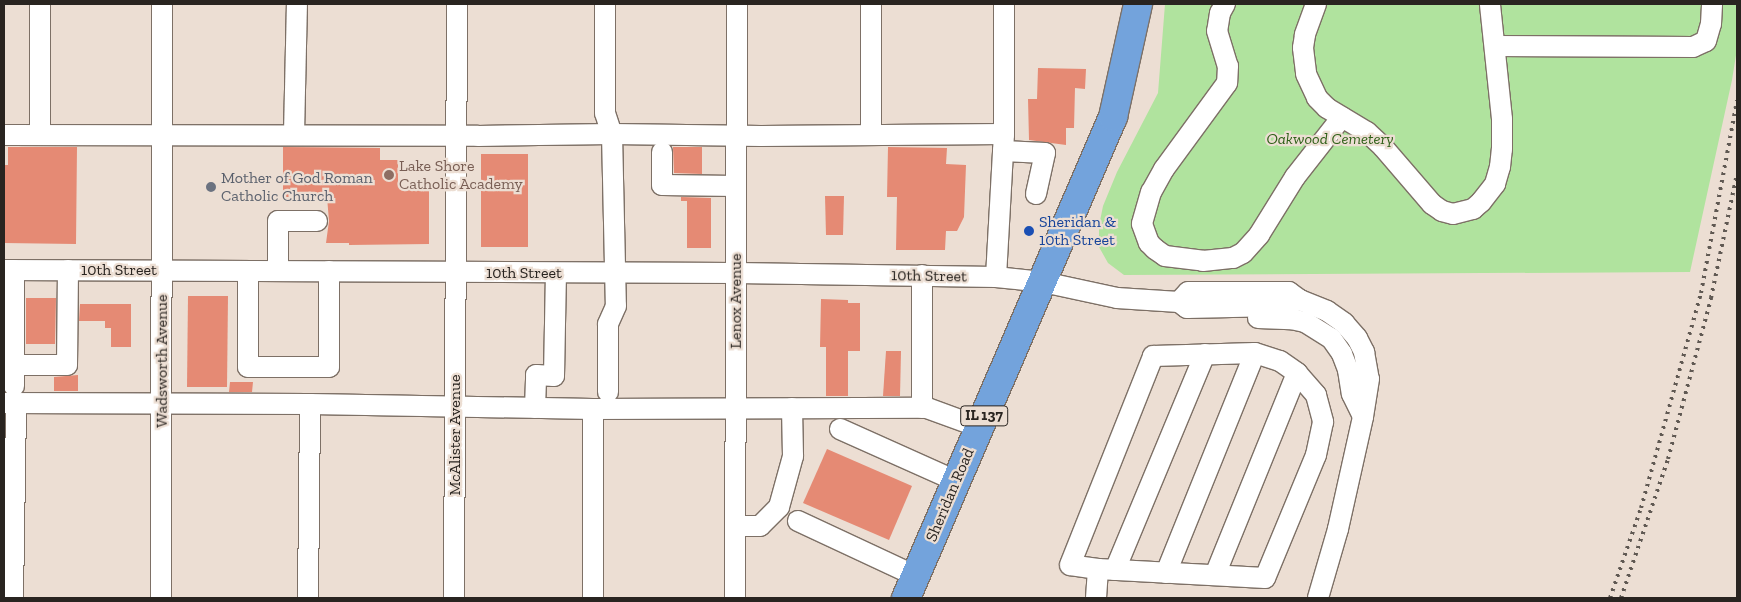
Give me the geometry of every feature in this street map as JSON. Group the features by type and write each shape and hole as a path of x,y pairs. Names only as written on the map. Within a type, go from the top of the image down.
{"highway":[{"name":"IL 137","path":"1043,282 1113,117 1138,4"},
{"name":"Sheridan Road","path":"911,587 1043,282"}],"street":[{"path":"40,4 40,135"},
{"name":"Wadsworth Avenue","path":"161,598 162,4"},
{"path":"294,134 297,4"},
{"name":"McAlister Avenue","path":"454,598 457,4"},
{"path":"605,4 605,113 612,134 616,306 608,324 608,392"},
{"name":"Lenox Avenue","path":"736,598 737,4"},
{"path":"871,4 871,134"},
{"path":"996,277 1003,143 1004,4"},
{"path":"1225,4 1218,18 1217,31 1228,66 1227,83 1164,169 1151,192 1142,224 1148,243 1154,249 1165,256 1181,260 1203,261 1233,258 1243,253 1259,235 1295,176 1342,117"},
{"path":"1316,4 1304,34 1303,48 1306,74 1317,98 1327,108 1367,132 1383,147 1432,204 1442,211 1453,214 1473,209 1495,184 1502,149 1496,46 1490,4"},
{"path":"1496,46 1694,47 1706,41 1711,24 1712,4"},
{"path":"4,135 294,134 456,136 612,134 736,136 871,134 1003,143 1045,153 1036,194"},
{"path":"662,152 662,185 736,186"},
{"path":"278,271 278,221 317,221"},
{"path":"9,270 14,365 11,397 13,598"},
{"name":"10th Street","path":"9,270 922,275 996,277 1043,282 1116,298 1179,302 1187,308 1278,306 1300,300"},
{"path":"14,365 68,365 68,270"},
{"path":"248,271 248,367 329,367 329,271"},
{"path":"535,408 536,375 554,376 556,273"},
{"path":"922,275 922,408"},
{"path":"1179,302 1188,292 1289,292 1300,300 1327,311 1344,323 1357,338 1364,352 1369,379 1363,417 1338,529 1318,598"},
{"path":"1231,307 1252,318 1291,319 1305,322 1331,338 1342,354 1348,370 1352,394 1363,417"},
{"path":"1166,572 1255,353"},
{"path":"1255,353 1280,361 1297,373 1316,395 1323,422 1316,455 1265,578 1107,570 1070,565 1153,356 1205,354 1255,353"},
{"path":"1096,598 1205,354"},
{"path":"1215,574 1297,373"},
{"path":"11,397 162,403 593,409 927,408 979,428"},
{"path":"308,598 310,404"},
{"path":"736,526 760,526 779,507 793,456 792,408"},
{"path":"593,409 594,598"},
{"path":"840,430 956,481"},
{"path":"798,521 911,587"}],"green space":[{"name":"Oakwood Cemetery","path":"1165,4 1737,4 1737,49 1732,80 1690,272 1124,275 1108,263 1099,247 1099,226 1103,206 1117,172 1158,93"}],"building":[{"path":"1038,68 1086,69 1085,89 1075,88 1074,128 1066,128 1066,145 1029,140 1028,99 1037,99"},
{"path":"8,147 77,147 76,244 4,243 4,165 8,165"},
{"path":"283,147 380,148 380,160 398,160 398,187 429,187 429,244 349,245 349,243 326,243 329,221 327,197 283,197"},
{"path":"673,147 702,147 702,174 674,173"},
{"path":"888,147 947,148 946,164 966,165 964,217 957,231 946,231 945,250 896,250 897,197 887,197"},
{"path":"481,154 528,154 528,247 481,247"},
{"path":"825,196 844,196 843,235 826,235"},
{"path":"681,197 711,198 711,248 687,248 687,201 681,201"},
{"path":"188,296 228,296 227,387 187,387"},
{"path":"26,298 56,298 55,344 26,344"},
{"path":"821,299 848,300 848,303 860,303 860,351 848,351 848,396 826,396 826,347 820,347"},
{"path":"80,304 131,304 131,347 111,347 111,328 105,328 105,321 79,321"},
{"path":"886,351 901,351 900,396 883,396"},
{"path":"78,375 78,391 54,391 54,377"},
{"path":"230,382 253,382 252,392 229,392"},
{"path":"827,449 912,486 889,540 803,503"}],"railway":[{"path":"1610,598 1641,508 1701,293 1737,100"},
{"path":"1621,598 1668,459 1711,298 1737,174"}],"place":[{"name":"Lake Shore Catholic Academy","path":"389,175"},
{"name":"Mother of God Roman Catholic Church","path":"211,187"},
{"name":"Sheridan & 10th Street","path":"1029,231"}]}
